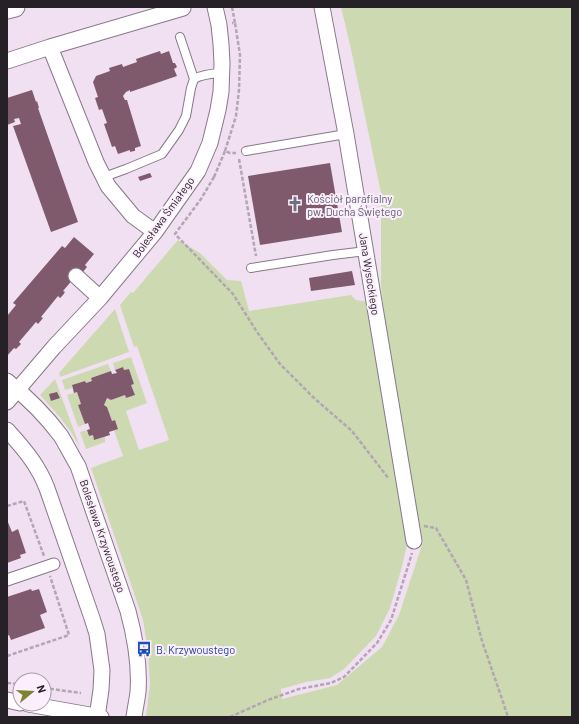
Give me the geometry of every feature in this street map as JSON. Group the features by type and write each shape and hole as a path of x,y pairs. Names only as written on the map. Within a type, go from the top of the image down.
{"street":[{"path":"7,10 15,7"},
{"name":"Bolesława Śmiałego","path":"7,402 12,385 54,347 100,298 155,232 198,170 210,143 221,92 221,44 219,25 214,7"},
{"name":"Jana Wysockiego","path":"322,7 346,134 414,541"},
{"path":"7,61 50,46 183,8"},
{"path":"50,46 82,127 108,186 133,216 155,232"},
{"path":"76,276 100,298"},
{"name":"Bolesława Krzywoustego","path":"12,385 40,411 61,436 78,466 128,611 132,628 138,670 138,692 134,717"},
{"path":"7,430 37,467 44,481 92,618 99,647 102,670 98,717 52,708"},
{"path":"7,580 50,565"}],"lane":[{"path":"104,177 162,154 179,130 186,116 194,79 180,37"},
{"path":"194,79 207,74 222,73"},
{"path":"246,151 346,134"},
{"path":"254,267 366,251"}],"path":[{"path":"226,152 237,153 254,267"},
{"path":"214,177 201,199 175,234 233,294 257,332 280,364 314,398 352,430 389,480"},
{"path":"7,506 24,501 50,565 70,635 7,656"},
{"path":"412,524 436,528 466,580 482,641 508,717"},
{"path":"230,717 268,700 299,689 331,683 344,677 377,643 391,620 409,563 414,541"},
{"path":"52,689 82,693"}],"green space":[{"path":"341,7 572,7 572,717 146,717 150,684 148,650 143,620 91,468 123,456 114,430 118,428 115,420 112,421 107,407 104,405 107,398 111,400 125,395 126,398 135,395 131,385 134,384 129,369 124,370 123,367 115,370 113,363 131,357 147,403 126,411 139,450 169,440 137,346 134,347 120,305 131,292 133,293 178,240 200,253 227,280 241,281 249,311 351,295 356,300 368,302 408,541 390,608 376,636 344,669 330,678 306,682 281,689 282,699 337,685 382,647 399,615 423,542 394,388 381,287 381,193"},
{"path":"115,309 129,352 60,377 59,373"},
{"path":"108,364 111,371 91,378 92,381 86,383 85,381 72,385 72,388 65,390 62,380"},
{"path":"55,379 80,447 59,416 40,395"},
{"path":"77,392 81,404 78,405 85,424 78,427 67,395"},
{"path":"87,430 89,436 93,435 94,440 105,436 105,442 86,449 80,432"}],"building":[{"path":"160,51 161,54 169,51 173,63 175,63 177,67 174,69 177,76 126,92 123,96 125,100 127,100 141,146 135,148 135,151 130,152 130,150 118,154 115,146 112,147 104,124 107,123 102,109 99,110 95,98 98,97 93,82 96,76 110,71 109,68 122,64 123,67 137,62 136,59"},
{"path":"32,90 78,222 51,232 13,126 21,124 19,118 14,119 15,122 7,125 7,98"},
{"name":"Kościół parafialny pw. Ducha Świętego","path":"330,163 342,232 260,245 248,176"},
{"path":"150,173 152,177 140,181 138,177"},
{"path":"74,237 94,254 85,265 87,267 82,273 80,271 63,291 65,292 63,295 60,298 58,296 41,317 43,318 38,324 36,322 19,342 21,344 16,349 14,348 7,356 7,316 16,305 13,303 62,246 65,248"},
{"path":"352,271 355,285 311,291 309,278"},
{"path":"123,367 124,370 129,369 134,384 131,385 135,395 126,398 125,395 111,400 107,398 104,405 107,407 112,421 115,420 118,429 109,432 110,435 94,440 93,435 89,436 87,430 90,429 88,423 85,424 78,405 81,404 77,392 74,393 72,385 85,381 86,383 92,381 91,378 111,371 112,374 117,373 115,370"},
{"path":"57,392 60,398 51,401 49,394"},
{"path":"7,520 12,532 18,529 26,553 20,555 21,558 7,563"},
{"path":"31,589 32,591 39,589 47,612 40,615 45,628 11,640 9,635 7,636 7,597"}],"place":[{"name":"Kościół parafialny pw. Ducha Świętego","path":"295,204"},
{"name":"B. Krzywoustego","path":"144,649"}]}
